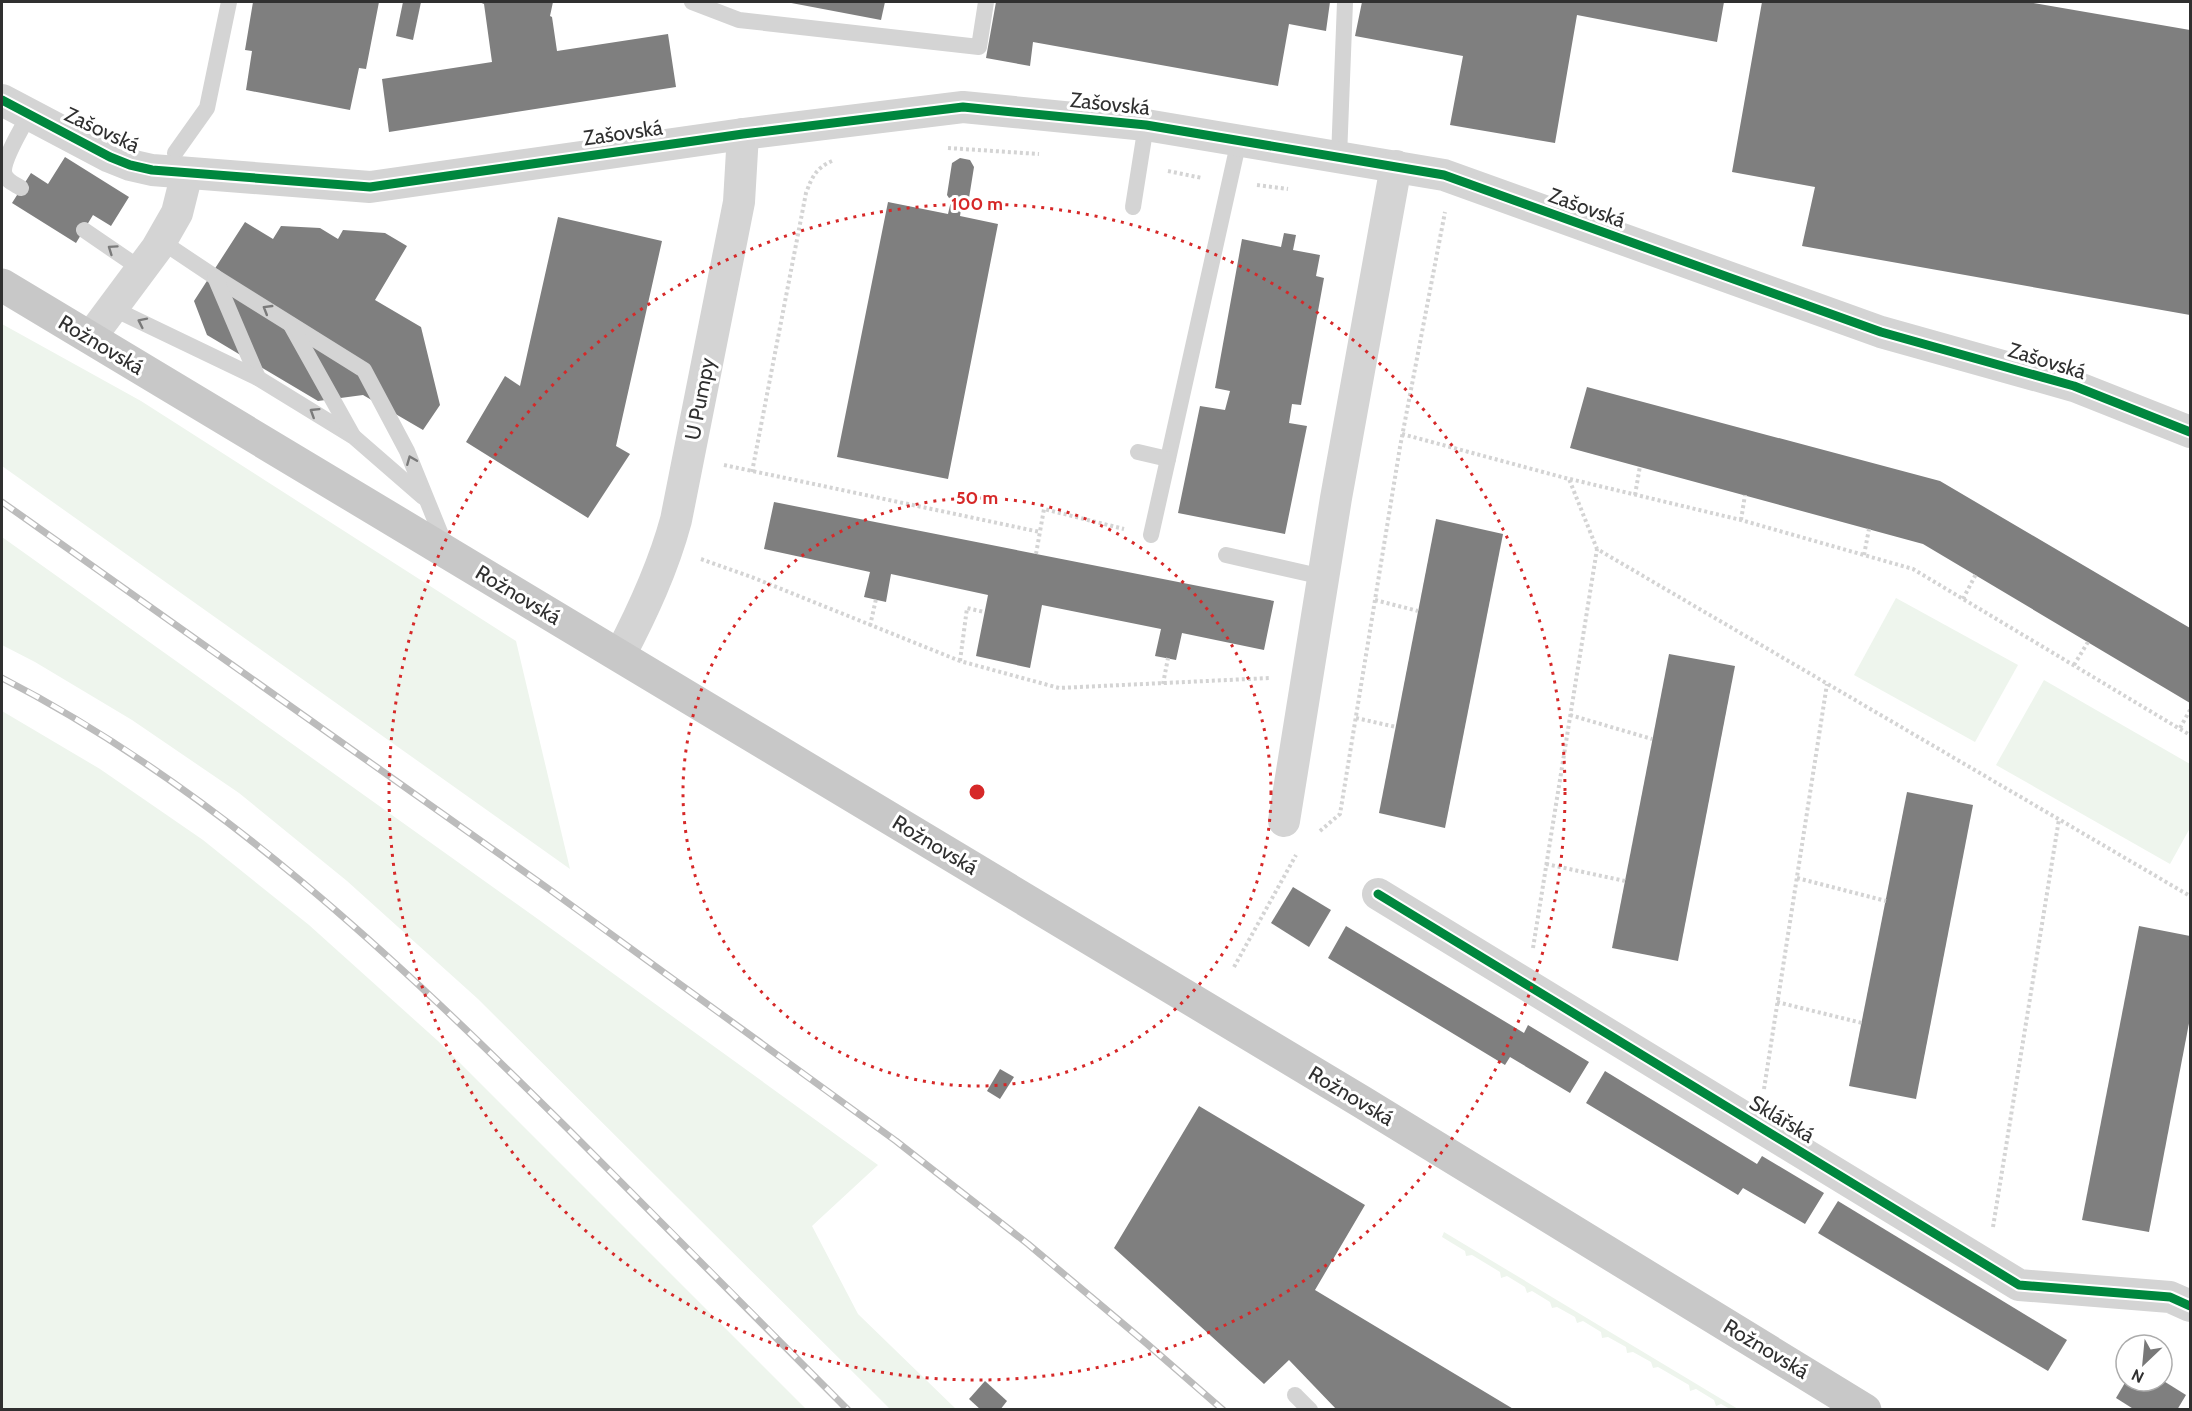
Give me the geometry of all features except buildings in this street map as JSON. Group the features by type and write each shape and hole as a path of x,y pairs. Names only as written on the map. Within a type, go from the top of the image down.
{"main road":[{"name":"Rožnovská","path":"2,285 1341,1089 1865,1410"}],"street":[{"name":"Zašovská","path":"2,100 130,165 152,170 181,163 370,187 743,134 963,107 1146,125 1444,175 1881,332 2074,386 2190,432"},
{"name":"U Pumpy","path":"620,655 655,585 676,520 739,202 743,134"},
{"path":"90,338 161,241 177,213 181,163"},
{"path":"1284,821 1323,577 1396,166"},
{"name":"Sklářská","path":"1378,894 2019,1285 2170,1297 2190,1306"}],"lane":[{"path":"181,163 207,108 229,2"},
{"path":"692,2 739,20 979,47 986,2"},
{"path":"1339,157 1345,2"},
{"path":"21,188 7,180 4,172 29,115"},
{"path":"1133,207 1146,125"},
{"path":"1151,535 1239,140"},
{"path":"84,230 141,269"},
{"path":"161,241 215,278 364,370 408,452 449,554"},
{"path":"215,278 258,378"},
{"path":"112,308 258,378 354,437 426,499"},
{"path":"289,322 354,437"},
{"path":"1138,452 1168,459"},
{"path":"1226,555 1323,577"},
{"path":"1295,1395 1310,1410"}],"path":[{"path":"944,148 1045,154"},
{"path":"752,472 806,193 813,175 821,166 833,160"},
{"path":"1140,165 1199,178 1298,190"},
{"path":"1316,834 1340,814 1402,434 1446,214 1444,175"},
{"path":"1390,201 1420,205 1446,214"},
{"path":"1402,434 1569,479 1741,520 1913,569 2190,735"},
{"path":"723,465 1040,532"},
{"path":"1635,495 1640,466"},
{"path":"1527,985 1597,549 1569,479"},
{"path":"1741,520 1745,495"},
{"path":"1036,554 1044,509 1151,535"},
{"path":"1864,555 1869,529"},
{"path":"1597,549 2190,896"},
{"path":"700,559 754,578 960,661 1059,688 1307,676"},
{"path":"1963,599 1976,574"},
{"path":"870,626 876,599"},
{"path":"1375,600 1418,611"},
{"path":"960,661 967,608 984,612"},
{"path":"2074,665 2088,642"},
{"path":"1163,684 1168,658"},
{"path":"1758,1125 1827,684"},
{"path":"2180,728 2190,710"},
{"path":"1570,715 1652,739"},
{"path":"1356,718 1396,727"},
{"path":"1987,1265 2060,819"},
{"path":"1234,967 1300,848"},
{"path":"1546,864 1625,881"},
{"path":"1797,878 1886,900"},
{"path":"1777,1002 1862,1023"}],"shaded area":[{"path":"2,324 141,401 516,641 570,869 2,466"},
{"path":"2,537 878,1165 812,1226 858,1314 956,1409 890,1409 478,999 347,881 239,793 132,720 2,645"},
{"path":"1896,598 2018,665 1975,742 1854,675"},
{"path":"2044,680 2190,764 2190,828 2170,864 1996,765"},
{"path":"2,711 100,769 203,840 309,925 438,1041 806,1409 2,1409"},
{"path":"1444,1232 1738,1409 1730,1409 1721,1404 1716,1406 1714,1400 1696,1389 1690,1391 1689,1385 1658,1367 1653,1368 1651,1362 1633,1352 1627,1353 1626,1347 1608,1337 1602,1338 1601,1332 1583,1321 1577,1323 1575,1317 1557,1307 1552,1308 1550,1302 1532,1291 1527,1293 1525,1287 1507,1276 1501,1278 1500,1272 1472,1255 1466,1256 1465,1251 1442,1237"}],"railway":[{"path":"2,502 553,892 896,1141 1028,1244 1223,1410"},
{"path":"2,678 81,722 158,772 231,825 302,882 438,1003 504,1066 848,1410"}],"cycle path":[{"path":"2,100 110,157 130,165 152,170 370,187 743,134 963,107 1146,125 1444,175 1881,332 2074,386 2190,432"},
{"path":"1378,894 2019,1285 2170,1297 2190,1306"}]}
